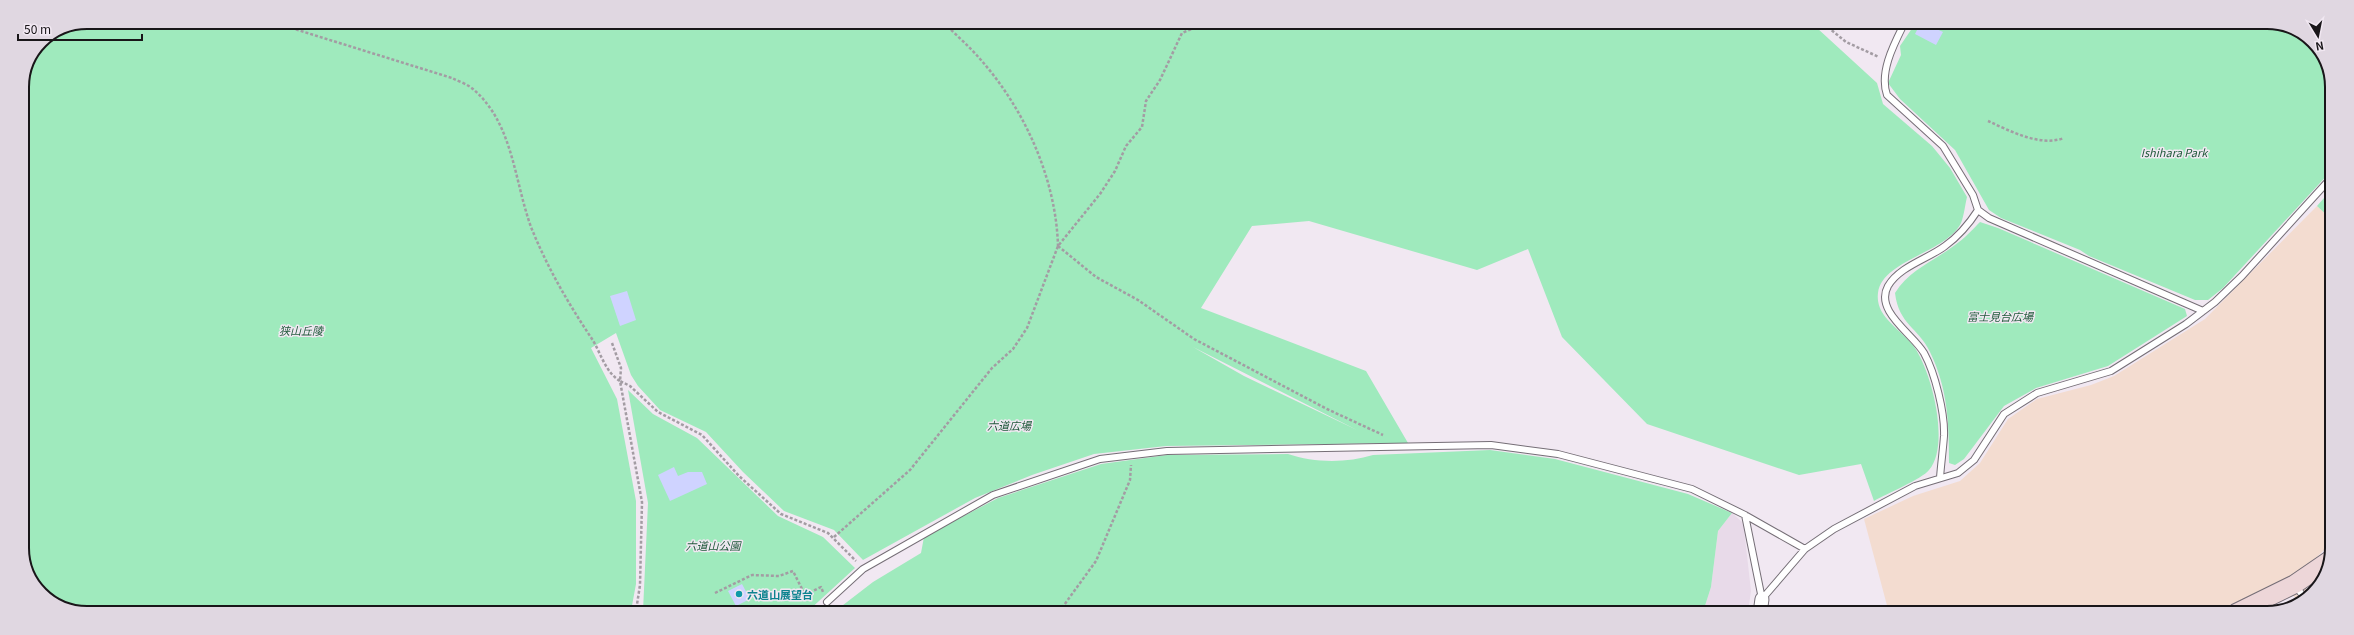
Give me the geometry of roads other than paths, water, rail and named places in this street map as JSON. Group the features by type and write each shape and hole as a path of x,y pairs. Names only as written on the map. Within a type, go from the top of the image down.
{"street":[{"path":"2250,606 2295,584 2322,565"},
{"path":"1761,606 1762,599"}],"lane":[{"path":"1902,29 1889,60 1883,84 1887,95 1943,146 1973,195 1978,210 1989,218 2203,311"},
{"path":"1762,599 1805,549 1834,529 1915,486 1958,473 1974,460 2004,414 2037,393 2111,371 2186,324 2215,302 2242,276 2325,185"},
{"path":"1940,478 1944,434 1940,399 1924,353 1892,315 1885,303 1885,295 1889,285 1897,276 1945,246 1968,224 1978,210"},
{"path":"827,602 863,569 993,495 1100,459 1132,454 1202,449 1327,450 1491,445 1558,454 1692,489 1745,515 1805,549"},
{"path":"1745,515 1762,599"},
{"path":"2295,584 2302,594"}],"place":[{"name":"六道山展望台","path":"739,594"}],"park label":[{"name":"Ishihara Park","path":"2174,152"},
{"name":"富士見台広場","path":"2000,316"},
{"name":"狭山丘陵","path":"301,330"},
{"name":"六道広場","path":"1009,425"},
{"name":"六道山公園","path":"713,545"}]}
